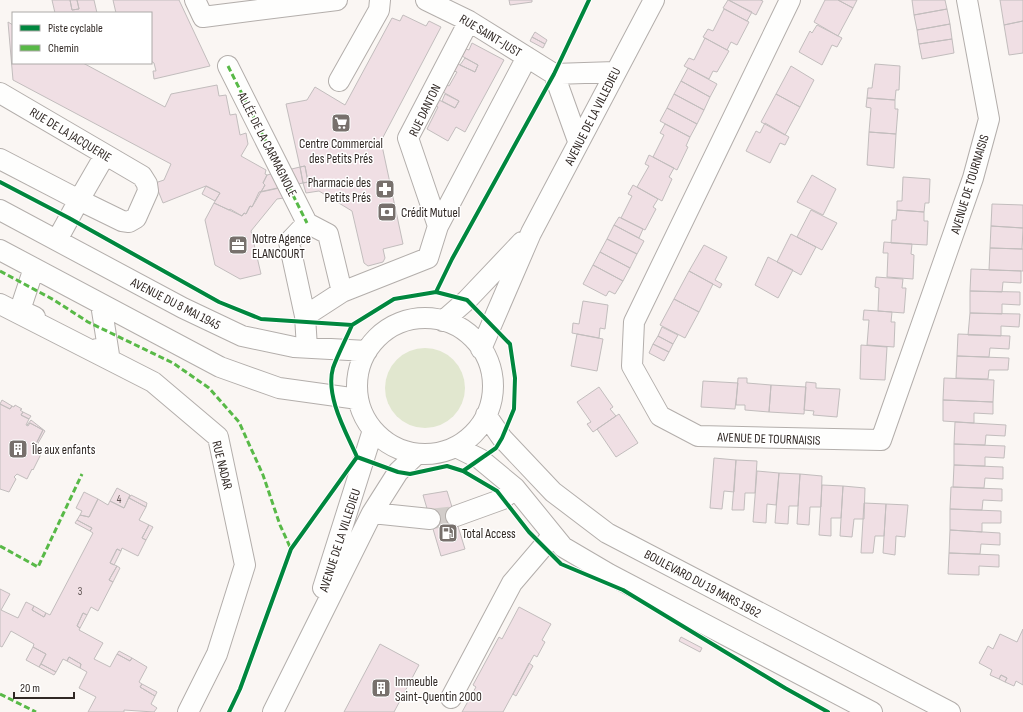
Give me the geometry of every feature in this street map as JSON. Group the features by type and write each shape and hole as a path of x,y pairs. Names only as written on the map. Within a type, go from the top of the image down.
{"street":[{"path":"195,0 203,17 337,0"},
{"path":"339,81 380,10 380,0"},
{"name":"RUE SAINT-JUST","path":"426,0 466,13 554,74"},
{"name":"AVENUE DE LA VILLEDIEU","path":"481,350 531,233 578,141 654,0"},
{"name":"AVENUE DE TOURNAISIS","path":"790,0 634,322 632,366 660,416 698,436 881,440 973,178 989,119 967,0"},
{"name":"RUE DANTON","path":"438,226 408,138 466,13"},
{"path":"305,316 342,292 428,258 438,226 528,57"},
{"name":"ALLÉE DE LA CARMAGNOLE","path":"228,66 307,223"},
{"path":"578,141 554,74 615,72"},
{"name":"RUE DE LA JACQUERIE","path":"0,93 142,176 147,184 148,191 136,218 129,222 122,222 79,200"},
{"path":"57,240 105,155"},
{"path":"0,159 79,200"},
{"name":"AVENUE DU 8 MAI 1945","path":"0,210 183,308 242,336 307,348 367,351"},
{"path":"307,348 305,316 289,242 307,223 328,234 342,292"},
{"name":"AVENUE DE LA VILLEDIEU","path":"443,321 467,300 531,233"},
{"path":"0,250 220,367 279,388 358,399"},
{"path":"34,268 20,310 109,355 101,304"},
{"name":"RUE NADAR","path":"0,304 153,382 218,437 245,565 217,654 188,712"},
{"path":"425,318 443,321 458,327 471,337 481,350 489,365 492,382 491,399 486,415 478,428 456,447 437,453 417,454 401,450 385,442 373,430 363,416 358,399 357,383 360,366 367,351 382,334 392,327 408,320 425,318"},
{"name":"BOULEVARD DU 19 MARS 1962","path":"486,415 502,438 553,492 606,532 950,712"},
{"name":"AVENUE DE LA VILLEDIEU","path":"303,649 373,430"},
{"path":"456,447 480,460 515,488 563,547 609,574 872,712"},
{"name":"AVENUE DE LA VILLEDIEU","path":"273,712 303,649 372,513 398,472 417,454"},
{"path":"456,516 503,499 515,488"},
{"path":"372,513 430,519"},
{"path":"451,698 512,583 553,535"}],"green space":[{"path":"425,348 440,351 453,360 462,373 465,388 462,403 453,416 440,425 425,428 410,425 397,416 388,403 385,388 388,373 397,360 410,351"}],"building":[{"path":"52,0 70,0 72,10 79,9 77,0 94,0 97,12 55,12"},
{"path":"70,0 77,0 79,9 72,10"},
{"path":"113,0 179,0 210,66 154,79 153,71 156,71 154,63 152,62 152,12 116,12"},
{"path":"509,0 532,0 532,2 510,5"},
{"path":"728,0 752,12 747,21 723,8"},
{"path":"729,0 760,0 763,1 756,15"},
{"path":"825,0 838,0 853,8 838,36 814,22"},
{"path":"838,0 857,0 853,8"},
{"path":"912,0 945,0 947,9 914,15"},
{"path":"1000,0 1023,0 1023,21 1004,25"},
{"path":"724,9 749,22 737,45 731,42 727,50 703,37 708,29 713,31"},
{"path":"947,9 950,24 917,30 914,15"},
{"name":"Centre Commercial des Petits Prés","path":"403,15 426,26 429,21 441,27 381,141 403,244 383,249 385,258 383,262 368,266 364,263 352,211 319,191 306,193 303,183 308,182 305,166 300,167 286,104 307,100 315,87 345,105 392,18 400,21"},
{"path":"1023,21 1023,53 1009,55 1004,25"},
{"path":"8,22 12,24 12,64 85,64 165,107 171,94 217,85 219,96 226,95 230,115 236,114 240,135 246,133 248,144 241,156 266,170 265,174 267,175 263,183 265,185 252,207 250,206 246,214 244,213 242,216 230,209 229,210 214,203 220,193 206,186 163,203 155,183 164,180 171,164 13,80"},
{"path":"950,24 952,39 919,44 917,30"},
{"path":"817,25 842,38 837,47 832,45 822,65 799,52 810,31 812,33"},
{"path":"535,32 547,40 545,44 532,37"},
{"path":"532,37 545,44 543,48 530,41"},
{"path":"705,38 729,51 717,72 713,71 709,79 684,66 689,58 694,60"},
{"path":"952,39 954,53 922,59 919,44"},
{"path":"472,43 504,60 465,132 456,127 448,141 427,129 438,107 435,105 439,100 455,108 459,101 443,92 447,85 449,86 457,72 454,71 458,64 475,72 478,65 462,56 466,49 469,50"},
{"path":"465,58 478,65 475,72 460,65"},
{"path":"875,64 900,66 899,90 896,90 895,100 867,98 868,88 872,88"},
{"path":"791,66 814,80 800,107 776,94"},
{"path":"688,68 717,84 710,97 681,81"},
{"path":"681,81 710,97 704,110 674,94"},
{"path":"445,94 459,101 455,108 442,101"},
{"path":"674,94 704,110 697,124 667,108"},
{"path":"776,94 800,107 785,135 761,122"},
{"path":"867,98 895,100 895,109 898,109 896,134 869,132 871,108 866,107"},
{"path":"667,108 697,124 690,137 660,121"},
{"path":"765,123 789,137 785,145 780,143 770,163 746,151 756,131 760,133"},
{"path":"665,124 690,137 686,146 688,147 677,170 653,157 664,135 660,133"},
{"path":"869,132 896,134 894,168 867,165"},
{"path":"649,155 674,168 669,177 672,179 662,201 637,187 649,166 645,164"},
{"path":"305,166 308,182 303,183 300,167"},
{"path":"300,167 303,183 261,192 265,185 263,183 267,175"},
{"path":"812,175 836,189 823,215 797,202"},
{"path":"903,177 930,179 929,203 925,203 924,212 897,210 897,201 902,201"},
{"path":"633,185 658,199 653,207 656,209 645,230 621,218 632,196 628,194"},
{"path":"206,186 220,193 215,201 202,194"},
{"path":"282,187 284,198 277,199 251,231 261,274 240,279 215,265 205,220 214,203 242,216 244,213 246,214 250,206 252,207 259,192"},
{"path":"992,204 1023,205 1023,228 991,226"},
{"path":"811,210 837,223 822,250 797,237"},
{"path":"897,210 924,212 924,221 928,221 927,245 891,243 892,220 896,220"},
{"path":"619,217 643,229 639,238 614,225"},
{"path":"614,225 644,241 637,254 607,239"},
{"path":"991,226 1023,228 1022,249 990,248"},
{"path":"791,234 816,247 801,275 777,262"},
{"path":"607,239 637,254 630,268 600,252"},
{"path":"884,242 912,244 911,254 914,255 913,279 887,277 888,253 883,253"},
{"path":"704,245 727,257 715,280 722,284 720,288 689,271"},
{"path":"990,248 1023,249 1023,271 989,270"},
{"path":"600,252 630,268 623,281 593,265"},
{"path":"768,257 793,270 778,298 755,285"},
{"path":"593,265 623,281 615,294 609,291 606,296 583,284"},
{"path":"971,269 1021,271 1021,283 1003,282 1002,292 970,291"},
{"path":"689,271 713,284 699,312 674,299"},
{"path":"876,277 903,279 902,288 906,288 904,313 878,311 879,288 875,287"},
{"path":"970,291 1020,292 1020,305 1002,304 1002,314 970,313"},
{"path":"674,299 699,312 685,338 660,325"},
{"path":"583,301 608,305 605,329 600,328 599,338 572,333 573,323 579,324"},
{"path":"864,310 892,312 891,322 895,322 894,347 867,345 869,320 863,320"},
{"path":"970,313 1020,314 1019,327 1001,326 1001,336 968,335"},
{"path":"662,327 678,335 673,344 658,336"},
{"path":"577,334 603,339 597,371 571,366"},
{"path":"958,334 1010,336 1009,349 990,348 989,357 957,356"},
{"path":"658,336 673,344 669,352 653,344"},
{"path":"653,344 669,352 664,361 649,353"},
{"path":"861,345 887,347 885,380 860,379"},
{"path":"957,356 1009,358 1008,370 989,370 988,379 956,378"},
{"path":"738,378 747,378 747,383 771,385 769,412 745,410 745,405 736,405"},
{"path":"944,378 994,380 993,402 943,400"},
{"path":"703,381 738,383 735,409 701,407"},
{"path":"806,382 816,383 816,388 840,389 837,417 813,415 814,411 804,410"},
{"path":"771,385 806,387 804,414 769,412"},
{"path":"599,387 613,407 610,409 616,416 593,432 587,424 591,422 577,402"},
{"path":"2,400 12,406 10,409 0,404"},
{"path":"943,400 993,402 993,414 974,413 974,423 943,421"},
{"name":"Île aux enfants","path":"0,404 10,409 15,405 22,409 20,410 23,412 21,415 29,419 26,425 28,426 30,423 43,430 36,444 34,443 32,447 42,452 33,470 32,469 27,479 17,474 14,477 16,479 9,492 0,489"},
{"path":"23,412 31,416 29,419 21,415"},
{"path":"619,414 638,443 616,457 597,429"},
{"path":"31,420 45,431 37,445 36,444 43,430 30,423 27,425"},
{"path":"955,422 1006,425 1005,436 986,435 985,445 954,444"},
{"path":"954,444 1005,446 1004,458 985,457 985,466 954,465"},
{"path":"714,458 736,460 734,492 724,491 722,509 710,508"},
{"path":"736,460 757,461 755,493 745,493 744,510 732,510"},
{"path":"954,465 1003,467 1003,479 985,478 984,488 953,487"},
{"path":"757,471 779,473 776,505 767,504 766,523 753,522"},
{"path":"779,473 800,474 798,506 789,506 788,524 775,523"},
{"path":"800,474 822,476 821,507 810,507 809,525 797,524"},
{"path":"822,485 843,486 841,518 831,518 831,536 819,535"},
{"path":"843,486 865,488 864,519 854,519 852,537 840,536"},
{"path":"951,487 1002,489 1002,501 983,500 982,510 950,509"},
{"path":"117,488 130,495 124,508 110,501"},
{"path":"447,491 465,549 441,556 423,495"},
{"path":"84,492 98,499 89,517 80,515 82,511 76,508"},
{"path":"130,495 129,498 146,507 139,520 149,525 142,538 146,540 138,556 122,548 121,551 117,549 110,563 117,566 109,580 113,582 98,611 91,607 87,615 83,613 77,626 80,628 79,630 103,643 94,659 110,667 117,654 130,661 132,658 147,667 139,682 142,684 140,687 155,696 151,704 157,708 154,712 124,710 124,712 88,712 96,697 79,688 87,672 80,668 81,664 69,657 67,661 63,659 56,672 41,664 46,654 33,647 34,644 11,631 2,647 0,646 0,589 10,594 1,610 18,618 26,602 34,606 32,610 44,617 46,613 50,615 93,533 90,531 92,528 77,520 80,515 89,517 98,499 108,505 110,501 124,508"},
{"path":"131,495 147,503 146,507 129,498"},
{"path":"864,503 886,504 884,536 875,536 873,553 861,553"},
{"path":"886,504 908,505 905,537 896,536 895,555 883,553"},
{"path":"950,509 1001,511 1001,523 982,523 982,532 950,530"},
{"path":"77,520 92,528 90,531 75,523"},
{"path":"149,525 153,527 146,540 142,538"},
{"path":"950,530 1000,533 1000,545 981,544 980,554 949,553"},
{"path":"117,549 121,551 114,565 110,563"},
{"path":"949,553 999,555 999,567 979,566 979,575 948,574"},
{"path":"117,566 120,568 113,582 109,580"},
{"path":"34,606 46,613 44,617 32,610"},
{"path":"519,607 551,624 542,640 545,642 537,657 534,655 503,712 462,712 476,687 473,685 499,637 502,639"},
{"path":"83,613 87,615 80,628 77,626"},
{"path":"1023,629 1023,685 1016,681 1014,686 1005,682 1007,678 1001,675 999,679 990,675 992,670 979,663 988,646 993,649 1000,634 1017,642"},
{"path":"681,637 702,648 700,652 679,641"},
{"name":"Immeuble Saint-Quentin 2000","path":"380,644 419,665 394,712 344,712"},
{"path":"33,647 46,654 39,667 26,660"},
{"path":"119,651 132,658 130,661 117,654"},
{"path":"69,657 81,664 80,668 67,661"},
{"path":"529,663 533,666 516,696 513,694"},
{"path":"41,664 56,672 54,675 39,667"},
{"path":"1001,675 1007,678 1005,682 999,679"},
{"path":"142,684 157,692 155,696 140,687"}],"tunnel":[{"path":"430,519 456,516"}],"marked path":[{"path":"228,66 307,223"},
{"path":"0,271 54,300 88,322 173,363 209,388 239,422 263,475 280,525 291,549"},
{"path":"0,546 38,567 82,474"},
{"path":"0,694 36,712"}],"cycle path":[{"path":"436,292 452,259 554,74 589,0"},
{"path":"0,182 69,218 219,302 261,319 352,325 394,299 436,292 467,300 510,344 515,378 514,409 502,438 496,448 463,471 497,491 529,532 561,564 623,590 785,688 828,712"},
{"path":"229,712 240,689 291,549 357,457 338,414 334,402 331,379 333,368 352,325"},
{"path":"357,457 398,472 410,474 447,466 463,471"}],"place":[{"name":"Centre Commercial des Petits Prés","path":"341,123"},
{"name":"Pharmacie des Petits Prés","path":"385,189"},
{"name":"Crédit Mutuel","path":"387,212"},
{"name":"Notre Agence ELANCOURT","path":"238,245"},
{"name":"Île aux enfants","path":"18,449"},
{"name":"Total Access","path":"448,533"},
{"name":"Immeuble Saint-Quentin 2000","path":"381,688"}]}
